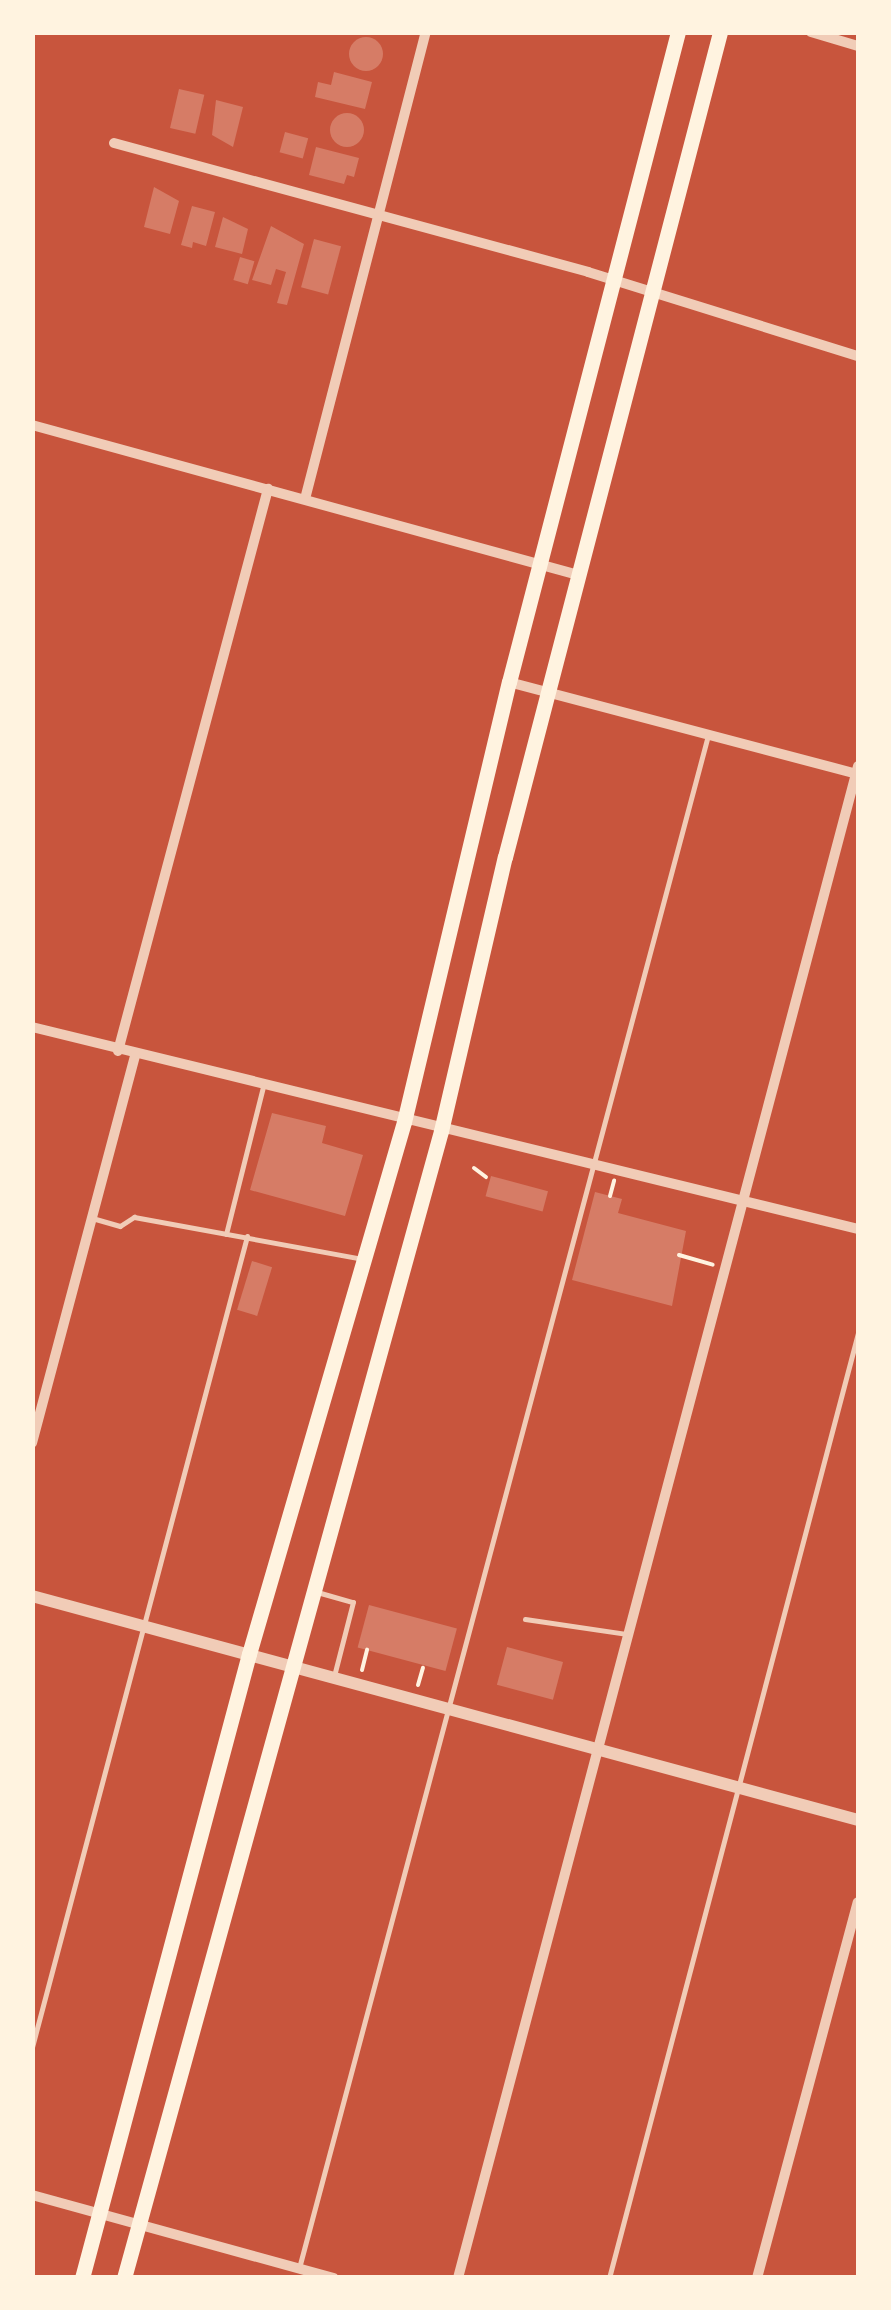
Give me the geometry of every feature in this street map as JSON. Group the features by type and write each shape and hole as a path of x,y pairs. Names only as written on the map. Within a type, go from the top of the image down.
{"main road":[{"path":"82,2278 249,1654 404,1122 508,682 678,32"},
{"path":"124,2278 288,1665 440,1131 548,692 720,32"}],"street":[{"path":"304,499 426,32"},
{"path":"811,32 858,46"},
{"path":"114,143 614,282 858,356"},
{"path":"32,425 578,575"},
{"path":"118,1050 268,489"},
{"path":"458,2278 858,771 508,682"},
{"path":"32,1027 440,1131 746,1199 858,1229"},
{"path":"32,1443 136,1054"},
{"path":"32,1596 858,1820"},
{"path":"757,2278 858,1902"},
{"path":"32,2195 334,2278"}],"lane":[{"path":"299,2268 596,1167 708,734"},
{"path":"226,1234 263,1087"},
{"path":"92,1218 120,1226 134,1218 365,1260"},
{"path":"32,2046 247,1236"},
{"path":"609,2278 858,1333"},
{"path":"309,1590 353,1602 334,1678"},
{"path":"525,1619 629,1635"}],"path":[{"path":"474,1168 486,1176"},
{"path":"610,1196 612,1186"},
{"path":"679,1255 702,1262"},
{"path":"358,1684 367,1650"}],"building":[{"path":"366,37 378,42 383,54 378,66 366,71 354,66 349,54 354,42"},
{"path":"334,72 372,82 365,109 315,97 318,82 331,85"},
{"path":"179,89 204,95 195,134 170,128"},
{"path":"216,100 243,107 233,147 212,135"},
{"path":"347,113 359,118 364,130 359,142 347,147 335,142 330,130 335,118"},
{"path":"285,132 308,138 303,158 280,152"},
{"path":"316,147 359,158 354,177 347,175 344,184 309,175"},
{"path":"154,187 179,201 170,234 144,227"},
{"path":"192,206 215,212 206,246 193,242 192,248 181,245"},
{"path":"223,217 248,229 242,254 215,247"},
{"path":"271,226 304,244 287,305 277,303 286,272 276,269 271,285 252,280"},
{"path":"314,239 341,246 328,295 301,287"},
{"path":"240,257 254,261 248,284 233,280"},
{"path":"272,1113 326,1126 322,1143 363,1155 345,1216 250,1190"},
{"path":"491,1176 548,1191 543,1212 486,1196"},
{"path":"595,1192 622,1199 618,1213 686,1231 672,1306 572,1280"},
{"path":"252,1261 272,1267 257,1316 237,1310"},
{"path":"369,1605 457,1629 446,1671 358,1648"},
{"path":"507,1647 563,1662 553,1700 497,1685"}]}
